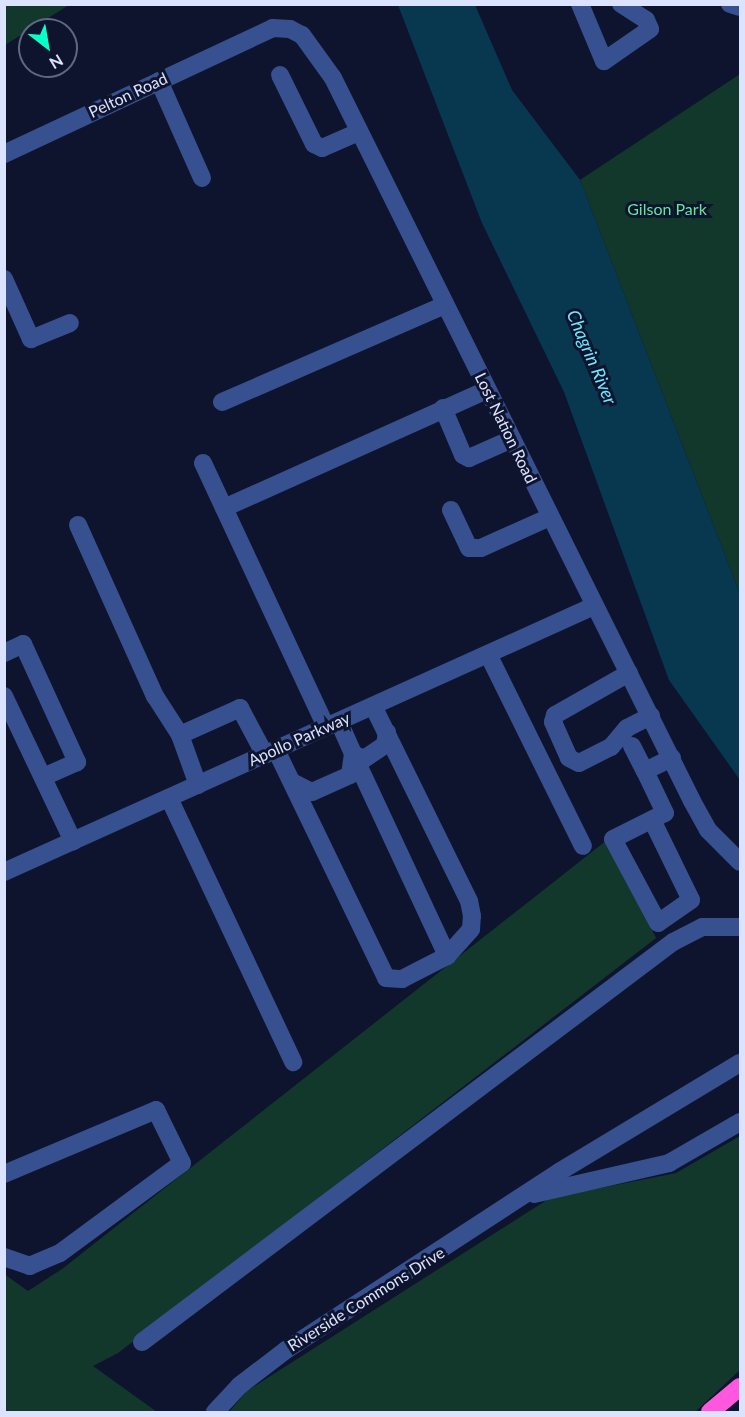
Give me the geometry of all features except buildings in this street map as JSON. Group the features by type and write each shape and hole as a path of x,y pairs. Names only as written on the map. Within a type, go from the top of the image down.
{"highway":[{"path":"710,1413 741,1387"}],"street":[{"path":"580,4 604,61 650,29 646,20 621,4"},
{"path":"730,4 741,8"},
{"name":"Lost Nation Road","path":"252,37 273,28 290,29 302,35 333,78 594,606 708,830 741,862"},
{"name":"Pelton Road","path":"4,154 252,37"},
{"path":"280,75 314,144 322,148 359,132"},
{"path":"159,81 202,178"},
{"path":"4,279 31,339 70,323"},
{"path":"222,402 445,304"},
{"path":"224,507 487,390"},
{"path":"443,408 463,455 469,458 512,439"},
{"path":"203,463 332,724 353,754 447,956"},
{"path":"451,510 470,548 481,548 550,517"},
{"path":"78,525 155,696 180,735 198,785"},
{"name":"Apollo Parkway","path":"4,872 594,606"},
{"path":"4,653 23,644 77,762 43,777"},
{"path":"488,654 583,846"},
{"path":"629,673 555,715 553,723 569,758 579,763 611,747 627,728 651,716"},
{"path":"4,696 73,842"},
{"path":"180,735 240,708 292,782 386,978 402,979 447,956 471,928 469,902 374,706"},
{"path":"353,754 364,759 380,751 385,746 387,732"},
{"path":"632,746 665,813 652,819 613,839 658,923 690,900 652,819"},
{"path":"292,782 312,792 350,775 353,754"},
{"path":"645,771 672,758"},
{"path":"169,798 293,1062"},
{"path":"142,1342 673,942 702,927 741,927"},
{"name":"Riverside Commons Drive","path":"215,1413 239,1386 286,1350 526,1196 741,1063"},
{"path":"4,1174 156,1110 182,1163 60,1253 30,1266 4,1257"},
{"name":"Riverside Commons Drive","path":"526,1196 669,1163 741,1122"}],"green space":[{"path":"5,4 69,5 48,18 18,18 18,37 5,45"},
{"name":"Gilson Park","path":"740,74 740,594 580,180"},
{"path":"607,840 656,938 118,1353 93,1366 157,1412 5,1412 4,1274 28,1291 62,1269"},
{"path":"740,1136 740,1370 695,1412 229,1412 247,1391 550,1198 676,1173"}],"water":[{"name":"Chagrin River","path":"398,5 475,5 512,90 580,180 740,594 740,780 669,680 564,392 482,223"}]}
